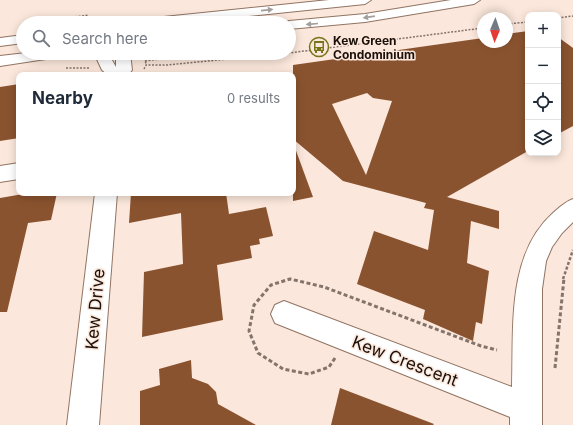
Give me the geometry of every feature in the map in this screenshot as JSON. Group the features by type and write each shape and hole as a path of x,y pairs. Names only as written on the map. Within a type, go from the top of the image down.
{"main road":[{"path":"203,16 313,3 365,0"},
{"path":"296,24 364,18 474,0"},
{"path":"0,42 16,40"},
{"path":"0,61 16,59"},
{"path":"104,60 110,70 114,72"},
{"path":"122,72 124,70 123,60"},
{"path":"0,174 16,171"},
{"name":"Kew Drive","path":"83,425 106,196"},
{"name":"Kew Crescent","path":"284,314 526,417 529,289 534,261 543,241 554,226 573,208"}],"path":[{"path":"76,16 89,14"},
{"path":"561,18 573,16"},
{"path":"513,23 525,22"},
{"path":"296,52 477,29"},
{"path":"143,70 146,66 145,61 153,60"},
{"path":"146,66 167,66 223,60"},
{"path":"555,374 563,280 573,250"}],"building":[{"path":"525,31 525,153 447,197 499,211 499,229 471,221 467,263 489,271 482,324 476,322 473,341 423,319 425,310 357,284 374,231 428,250 434,210 424,208 426,203 343,181 296,142 296,72 293,72 293,65 477,39 477,48 513,48 513,33","holes":["367,93 373,98 392,101 366,175 332,104"]},
{"path":"561,39 573,48 573,126 561,132"},
{"path":"16,84 16,138 0,141 0,87"},
{"path":"296,151 313,197 293,201 293,196 296,196"},
{"path":"16,195 56,196 51,220 28,223 7,312 0,312 0,198"},
{"path":"131,196 226,196 229,214 266,207 273,236 259,239 260,244 250,246 252,258 217,265 223,320 142,337 144,272 183,264 181,213 129,223"},
{"path":"191,360 192,378 208,384 216,392 218,404 256,425 140,425 140,391 160,385 159,369"},
{"path":"340,388 434,424 331,425"}],"place":[{"name":"Kew Green Condominium","path":"319,47"}]}
